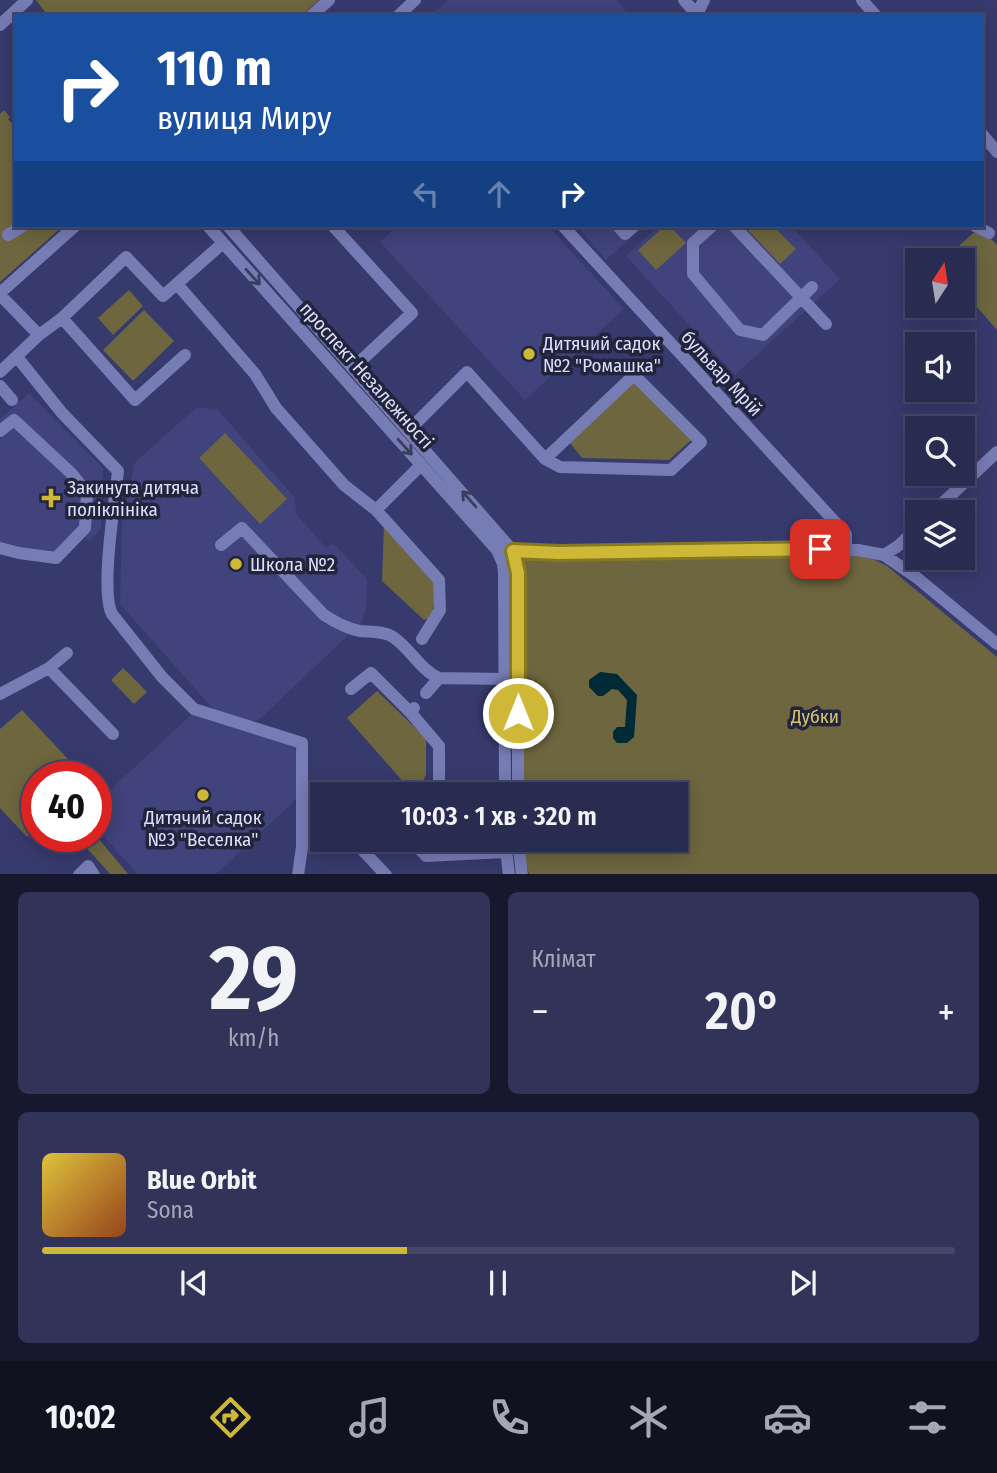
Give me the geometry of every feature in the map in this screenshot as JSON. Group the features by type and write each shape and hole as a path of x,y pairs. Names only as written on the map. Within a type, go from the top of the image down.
{"street":[{"path":"313,14 329,0"},
{"path":"400,14 415,0"},
{"path":"686,8 699,10 704,0"},
{"path":"862,0 874,14"},
{"path":"0,25 20,1"},
{"path":"984,136 997,152"},
{"path":"8,235 20,228"},
{"path":"39,335 0,294 73,228"},
{"name":"проспект Незалежності","path":"210,228 496,550"},
{"name":"проспект Незалежності","path":"233,228 513,551"},
{"path":"335,228 412,313 353,368"},
{"name":"бульвар Мрій","path":"565,228 846,534 846,549"},
{"path":"710,228 693,243 694,274 740,330 763,335 812,287"},
{"path":"736,228 826,324"},
{"path":"979,228 989,233"},
{"path":"0,372 126,257 163,296 223,243"},
{"path":"177,284 255,374 285,418 344,485 376,510 439,580 440,610 422,639"},
{"path":"62,318 135,400 185,355"},
{"path":"17,357 62,413 118,471 107,603 112,614 162,677 194,709 303,743 302,847 298,874"},
{"path":"409,430 467,372 545,459 560,467 671,470 701,442 634,374 545,459"},
{"path":"0,386 12,400"},
{"path":"0,431 14,420 72,474 87,493 85,528 56,558 0,548"},
{"path":"946,500 997,452"},
{"path":"376,510 421,465"},
{"path":"221,545 242,528 324,615 356,630 393,637 429,674 439,678 504,679"},
{"path":"884,555 905,539"},
{"path":"505,782 503,564 496,550 559,553 846,549 884,555 916,577 997,644"},
{"path":"513,551 518,573 518,782"},
{"path":"0,694 49,668 67,653"},
{"path":"49,668 113,734"},
{"path":"351,689 371,673 412,710 439,746 439,782"},
{"path":"426,693 439,678"},
{"path":"302,817 310,819"},
{"path":"365,852 386,874"},
{"path":"422,852 426,856 460,852"},
{"path":"513,852 518,874"},
{"path":"79,874 88,866 94,874"}],"shaded area":[{"path":"448,0 616,0 628,14 434,14"},
{"name":"Дитячий садок №2 \"Ромашка\"","path":"396,228 550,228 624,309 525,400 380,242"},
{"path":"579,228 642,228 606,260"},
{"path":"657,228 793,228 840,279 735,375 626,256"},
{"name":"Закинута дитяча поліклініка","path":"29,393 103,468 101,528 90,541 85,536 60,556 0,552 0,419"},
{"name":"Школа №2","path":"197,407 218,410 294,497 297,515 326,548 333,543 367,579 366,609 361,623 261,718 244,723 214,710 120,604 122,523 135,462"},
{"path":"600,672 617,674 637,695 634,737 627,743 617,743 613,732 617,727 625,727 627,700 618,690 612,689 603,696 598,696 589,687 589,680"},
{"name":"Дитячий садок №3 \"Веселка\"","path":"194,712 298,747 297,799 216,874 138,874 112,846 112,788"}],"green space":[{"path":"36,0 319,0 303,14 46,14"},
{"path":"4,110 14,126 14,228 61,228 0,282 0,114"},
{"path":"663,228 672,228 686,243 656,270 638,250"},
{"path":"746,228 775,228 796,249 780,264"},
{"path":"979,228 997,245 997,330 975,305 975,248 957,248"},
{"path":"129,290 143,306 113,335 98,318"},
{"path":"144,310 174,341 133,381 103,350"},
{"path":"634,372 698,434 669,460 582,458 566,438"},
{"path":"225,433 287,499 260,524 199,458"},
{"path":"384,524 439,575 432,617 424,620 382,581"},
{"name":"Дубки","path":"852,555 873,559 887,566 997,657 997,874 529,874 523,852 688,852 688,782 520,782 519,557"},
{"path":"123,668 147,692 134,704 111,680"},
{"path":"377,691 426,738 426,775 422,782 403,782 347,718"},
{"path":"22,710 70,761 21,761 21,831 0,808 0,729"},
{"path":"90,852 110,852 128,874 110,874"}],"place":[{"name":"Дитячий садок №2 \"Ромашка\"","path":"529,354"},
{"name":"Закинута дитяча поліклініка","path":"51,498"},
{"name":"Школа №2","path":"236,564"},
{"name":"Дитячий садок №3 \"Веселка\"","path":"203,795"}],"route":[{"path":"518,713 518,566 513,551 559,553 820,549"}]}
